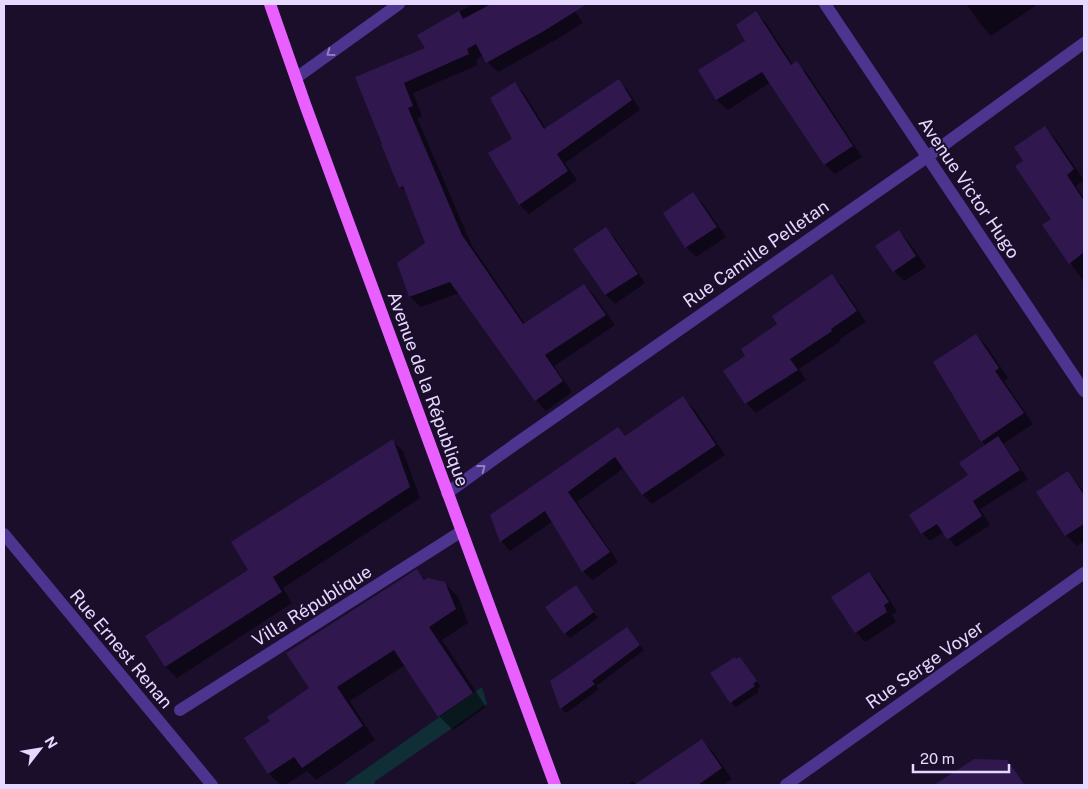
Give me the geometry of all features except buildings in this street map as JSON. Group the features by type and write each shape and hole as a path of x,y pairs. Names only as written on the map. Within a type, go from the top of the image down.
{"main road":[{"name":"Avenue de la République","path":"270,4 556,785"}],"street":[{"path":"296,78 399,4"},
{"name":"Avenue Victor Hugo","path":"825,4 1084,391"},
{"name":"Rue Camille Pelletan","path":"448,493 517,442 927,157 1084,43"},
{"name":"Villa République","path":"180,710 462,531"},
{"name":"Rue Ernest Renan","path":"4,534 212,785"},
{"name":"Rue Serge Voyer","path":"786,785 1084,573"}],"shaded area":[{"path":"482,687 487,704 374,782 376,785 343,785"}]}
